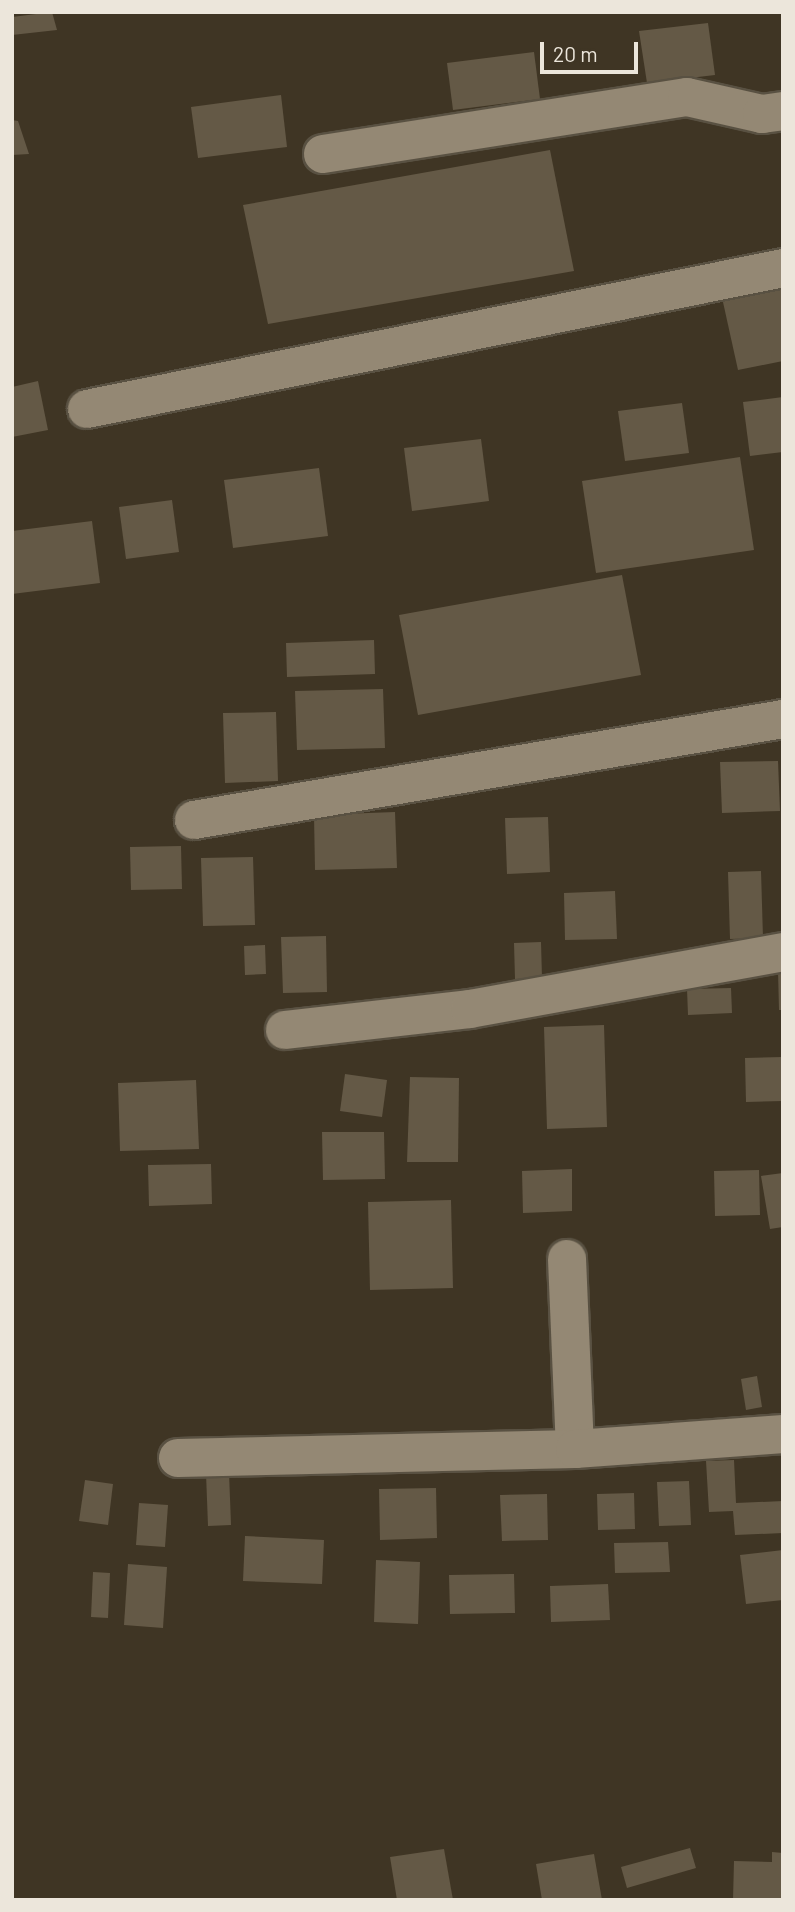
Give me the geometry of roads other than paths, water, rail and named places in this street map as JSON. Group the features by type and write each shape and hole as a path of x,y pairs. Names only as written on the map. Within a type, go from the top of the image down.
{"street":[{"path":"323,154 687,96 762,114 783,111"},
{"path":"87,409 783,268"},
{"path":"194,820 783,719"},
{"path":"285,1030 470,1009 783,952"},
{"path":"567,1259 575,1449"},
{"path":"178,1458 575,1449 783,1434"}]}
